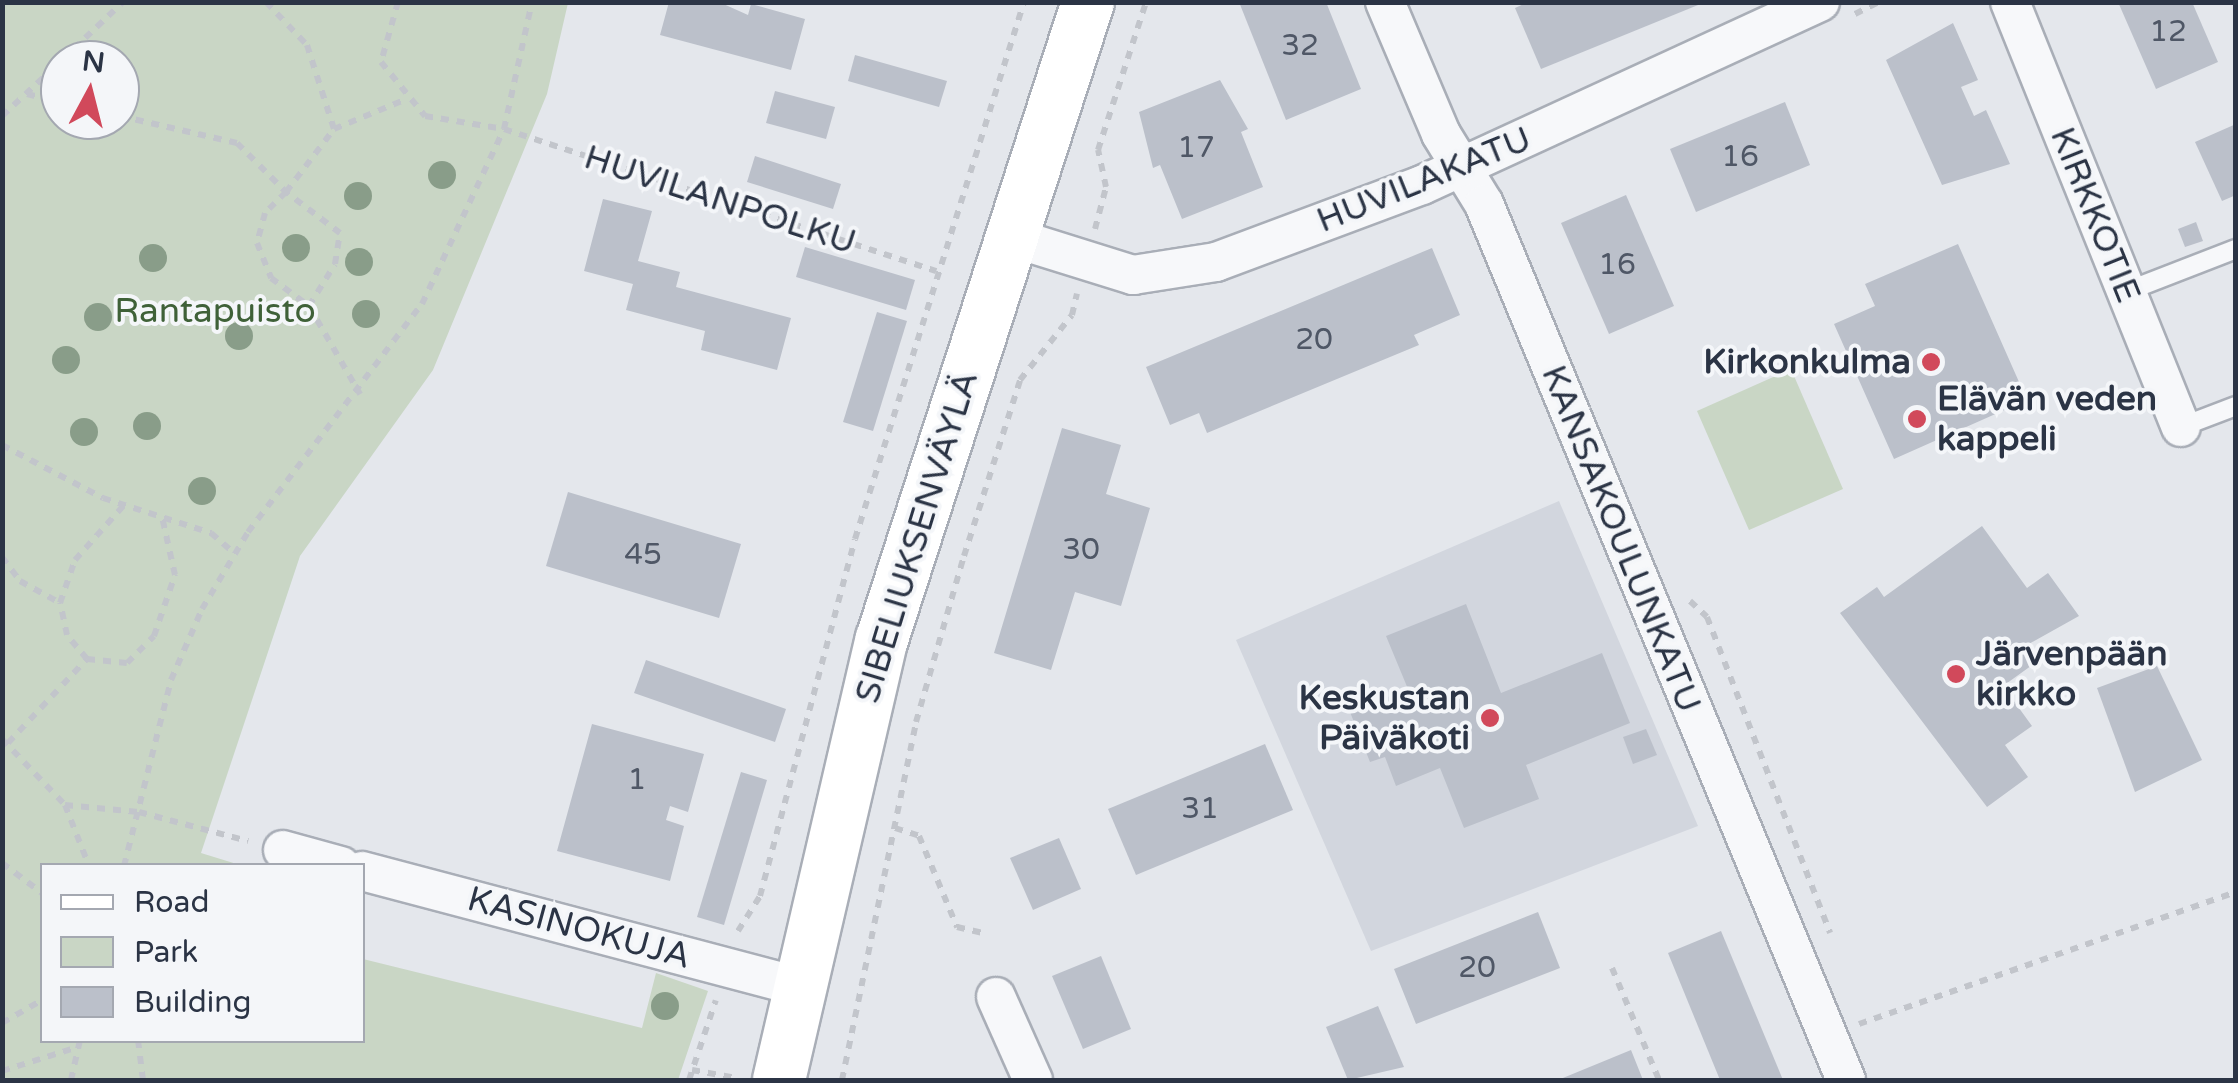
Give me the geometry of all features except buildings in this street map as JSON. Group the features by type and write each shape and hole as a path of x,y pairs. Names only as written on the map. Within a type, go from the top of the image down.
{"main road":[{"name":"SIBELIUKSENVÄYLÄ","path":"779,1080 795,986 882,639 1088,2"}],"street":[{"name":"KANSAKOULUNKATU","path":"1385,2 1464,166 1846,1080"},
{"name":"HUVILAKATU","path":"1011,237 1132,275 1216,262 1464,166 1820,2"},
{"name":"KIRKKOTIE","path":"2010,2 2180,427"},
{"path":"284,850 330,863"},
{"name":"KASINOKUJA","path":"365,872 795,986"},
{"path":"996,998 1033,1080"}],"lane":[{"path":"2125,292 2236,249"},
{"path":"2180,427 2236,406"}],"path":[{"path":"83,40 123,2"},
{"path":"266,2 307,45 334,129"},
{"path":"360,394 309,306 270,278 257,243 265,213 334,129 404,100 381,62 398,2"},
{"path":"125,863 171,680 235,554 360,394 422,304 504,129 532,2"},
{"path":"688,1080 725,966 760,896 936,271 1024,2"},
{"path":"1106,188 1098,150 1146,2"},
{"path":"2,116 40,81"},
{"path":"26,94 40,97"},
{"name":"HUVILANPOLKU","path":"404,100 425,116 504,129 936,271"},
{"path":"140,121 236,144 286,192 340,233 335,264 309,306"},
{"path":"842,1080 916,722 1020,380 1072,315"},
{"path":"2,445 124,505 211,533 235,554"},
{"path":"124,505 75,560 60,603 67,635 86,658 127,663 154,636 175,575 162,517"},
{"path":"2,558 20,581 60,603"},
{"path":"86,658 5,741 64,805 89,863"},
{"path":"64,805 139,812 284,850"},
{"path":"895,828 919,836 957,928 987,934"},
{"path":"2,863 40,892"},
{"path":"1864,1022 2236,892"},
{"path":"1612,968 1659,1080"},
{"path":"2,1023 40,1001"},
{"path":"138,1043 144,1080"},
{"path":"2,1071 79,1044"},
{"path":"71,1080 79,1044"},
{"path":"692,1070 752,1080"}],"shaded area":[{"path":"1559,501 1698,826 1371,951 1236,640"}],"green space":[{"name":"Rantapuisto","path":"2,3 568,3 547,94 433,370 300,556 201,853 234,863 40,863 40,1043 365,1043 365,959 642,1028 656,973 708,991 678,1080 3,1080"},
{"path":"1791,369 1843,489 1749,530 1697,411"}],"place":[{"name":"Kirkonkulma","path":"1931,362"},
{"name":"Elävän veden kappeli","path":"1917,419"},
{"name":"Järvenpään kirkko","path":"1956,674"},
{"name":"Keskustan Päiväkoti","path":"1490,718"}]}
